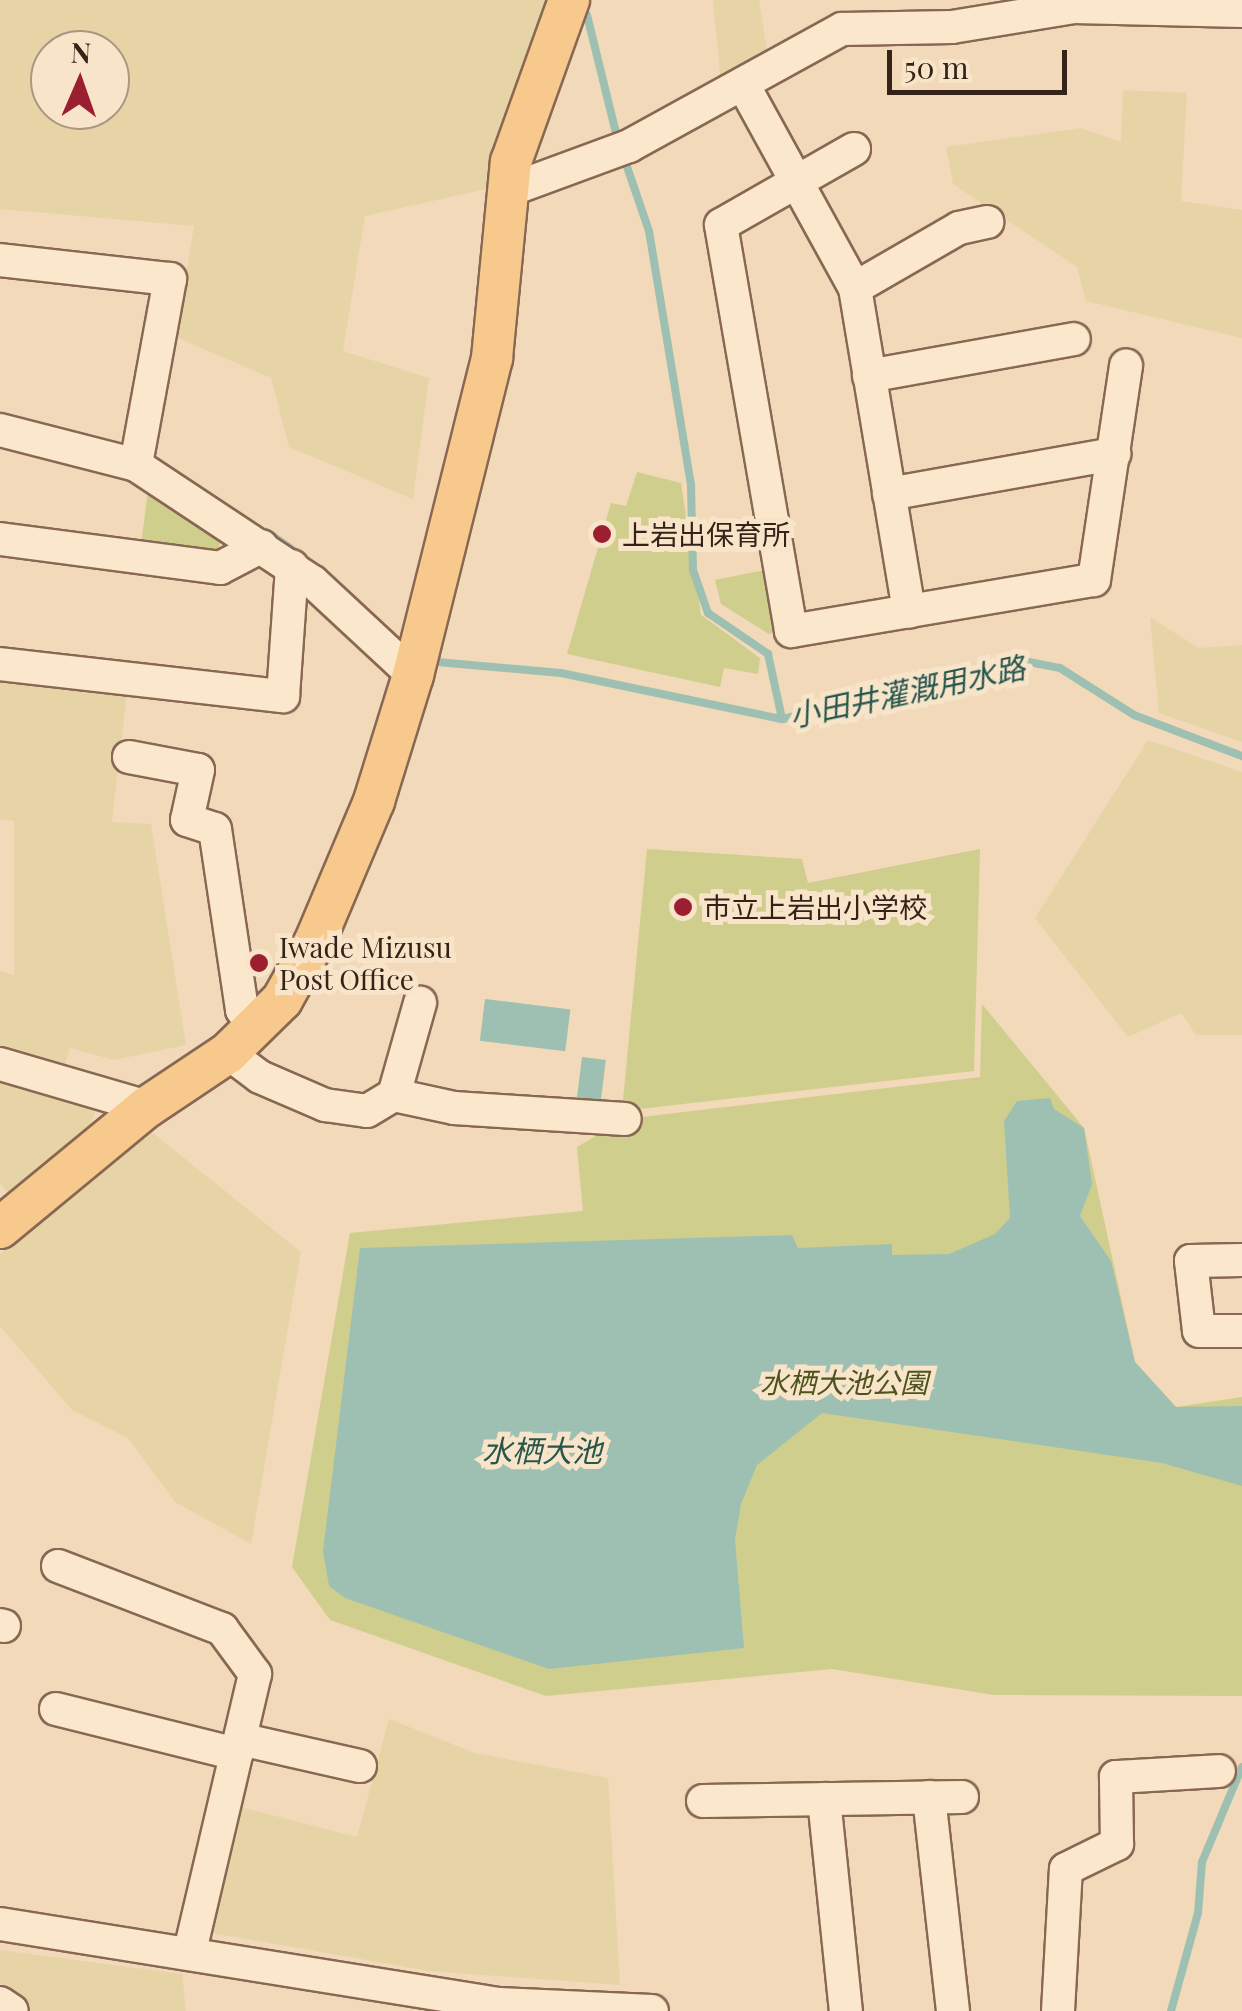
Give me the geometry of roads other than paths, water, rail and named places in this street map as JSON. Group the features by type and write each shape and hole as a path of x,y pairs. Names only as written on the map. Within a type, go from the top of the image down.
{"main road":[{"path":"0,1228 147,1107 242,1041 282,1000 315,941 374,802 413,676 492,358 511,162 569,0"}],"street":[{"path":"507,191 629,146 744,88 842,29 952,27 1012,7 1242,12"},
{"path":"744,88 855,288 908,612"},
{"path":"854,149 721,225 791,631 1094,580 1126,364"},
{"path":"855,288 959,228 987,222"},
{"path":"0,260 170,279 138,456"},
{"path":"870,376 1074,339"},
{"path":"2,438 138,456 292,566 413,676"},
{"path":"888,494 1114,454"},
{"path":"0,539 220,568 262,546"},
{"path":"0,664 282,696 292,566"},
{"path":"129,756 198,770 187,820 215,828 242,1010 242,1041 260,1077 325,1105 367,1111 394,1095 454,1108 626,1119"},
{"path":"394,1095 420,1003"},
{"path":"0,1064 147,1107"},
{"path":"1242,1260 1190,1261 1199,1331 1242,1331"},
{"path":"58,1566 222,1629 256,1674 190,1951"},
{"path":"56,1709 360,1766"},
{"path":"1058,2011 1066,1869 1117,1844 1116,1777 1219,1771"},
{"path":"703,1800 946,1797 953,2011"},
{"path":"824,1799 846,2011"},
{"path":"0,1924 190,1951 499,2004 652,2011"},
{"path":"0,2003 12,2011"}],"water":[{"path":"485,999 570,1009 565,1051 480,1041"},
{"path":"582,1057 606,1060 601,1102 577,1099"},
{"name":"水栖大池","path":"1050,1098 1054,1109 1084,1128 1092,1184 1080,1216 1111,1261 1135,1362 1176,1407 1242,1406 1242,1486 1162,1463 822,1413 757,1465 741,1504 735,1540 744,1648 549,1669 345,1598 329,1586 323,1551 360,1248 792,1235 798,1248 892,1244 892,1255 949,1254 995,1234 1010,1218 1004,1121 1017,1101"}],"waterway":[{"path":"587,15 618,141"},
{"path":"623,155 649,231 691,486 693,570 708,613 768,654 782,719"},
{"name":"小田井灌漑用水路","path":"267,532 300,555"},
{"name":"小田井灌漑用水路","path":"437,662 561,673 782,719 1029,662 1060,668 1134,715 1242,756"},
{"path":"1171,2011 1198,1913 1202,1862 1242,1767"}],"place":[{"name":"上岩出保育所","path":"602,534"},
{"name":"市立上岩出小学校","path":"683,907"},
{"name":"Iwade Mizusu Post Office","path":"259,963"}],"park label":[{"name":"水栖大池公園","path":"844,1382"}]}
